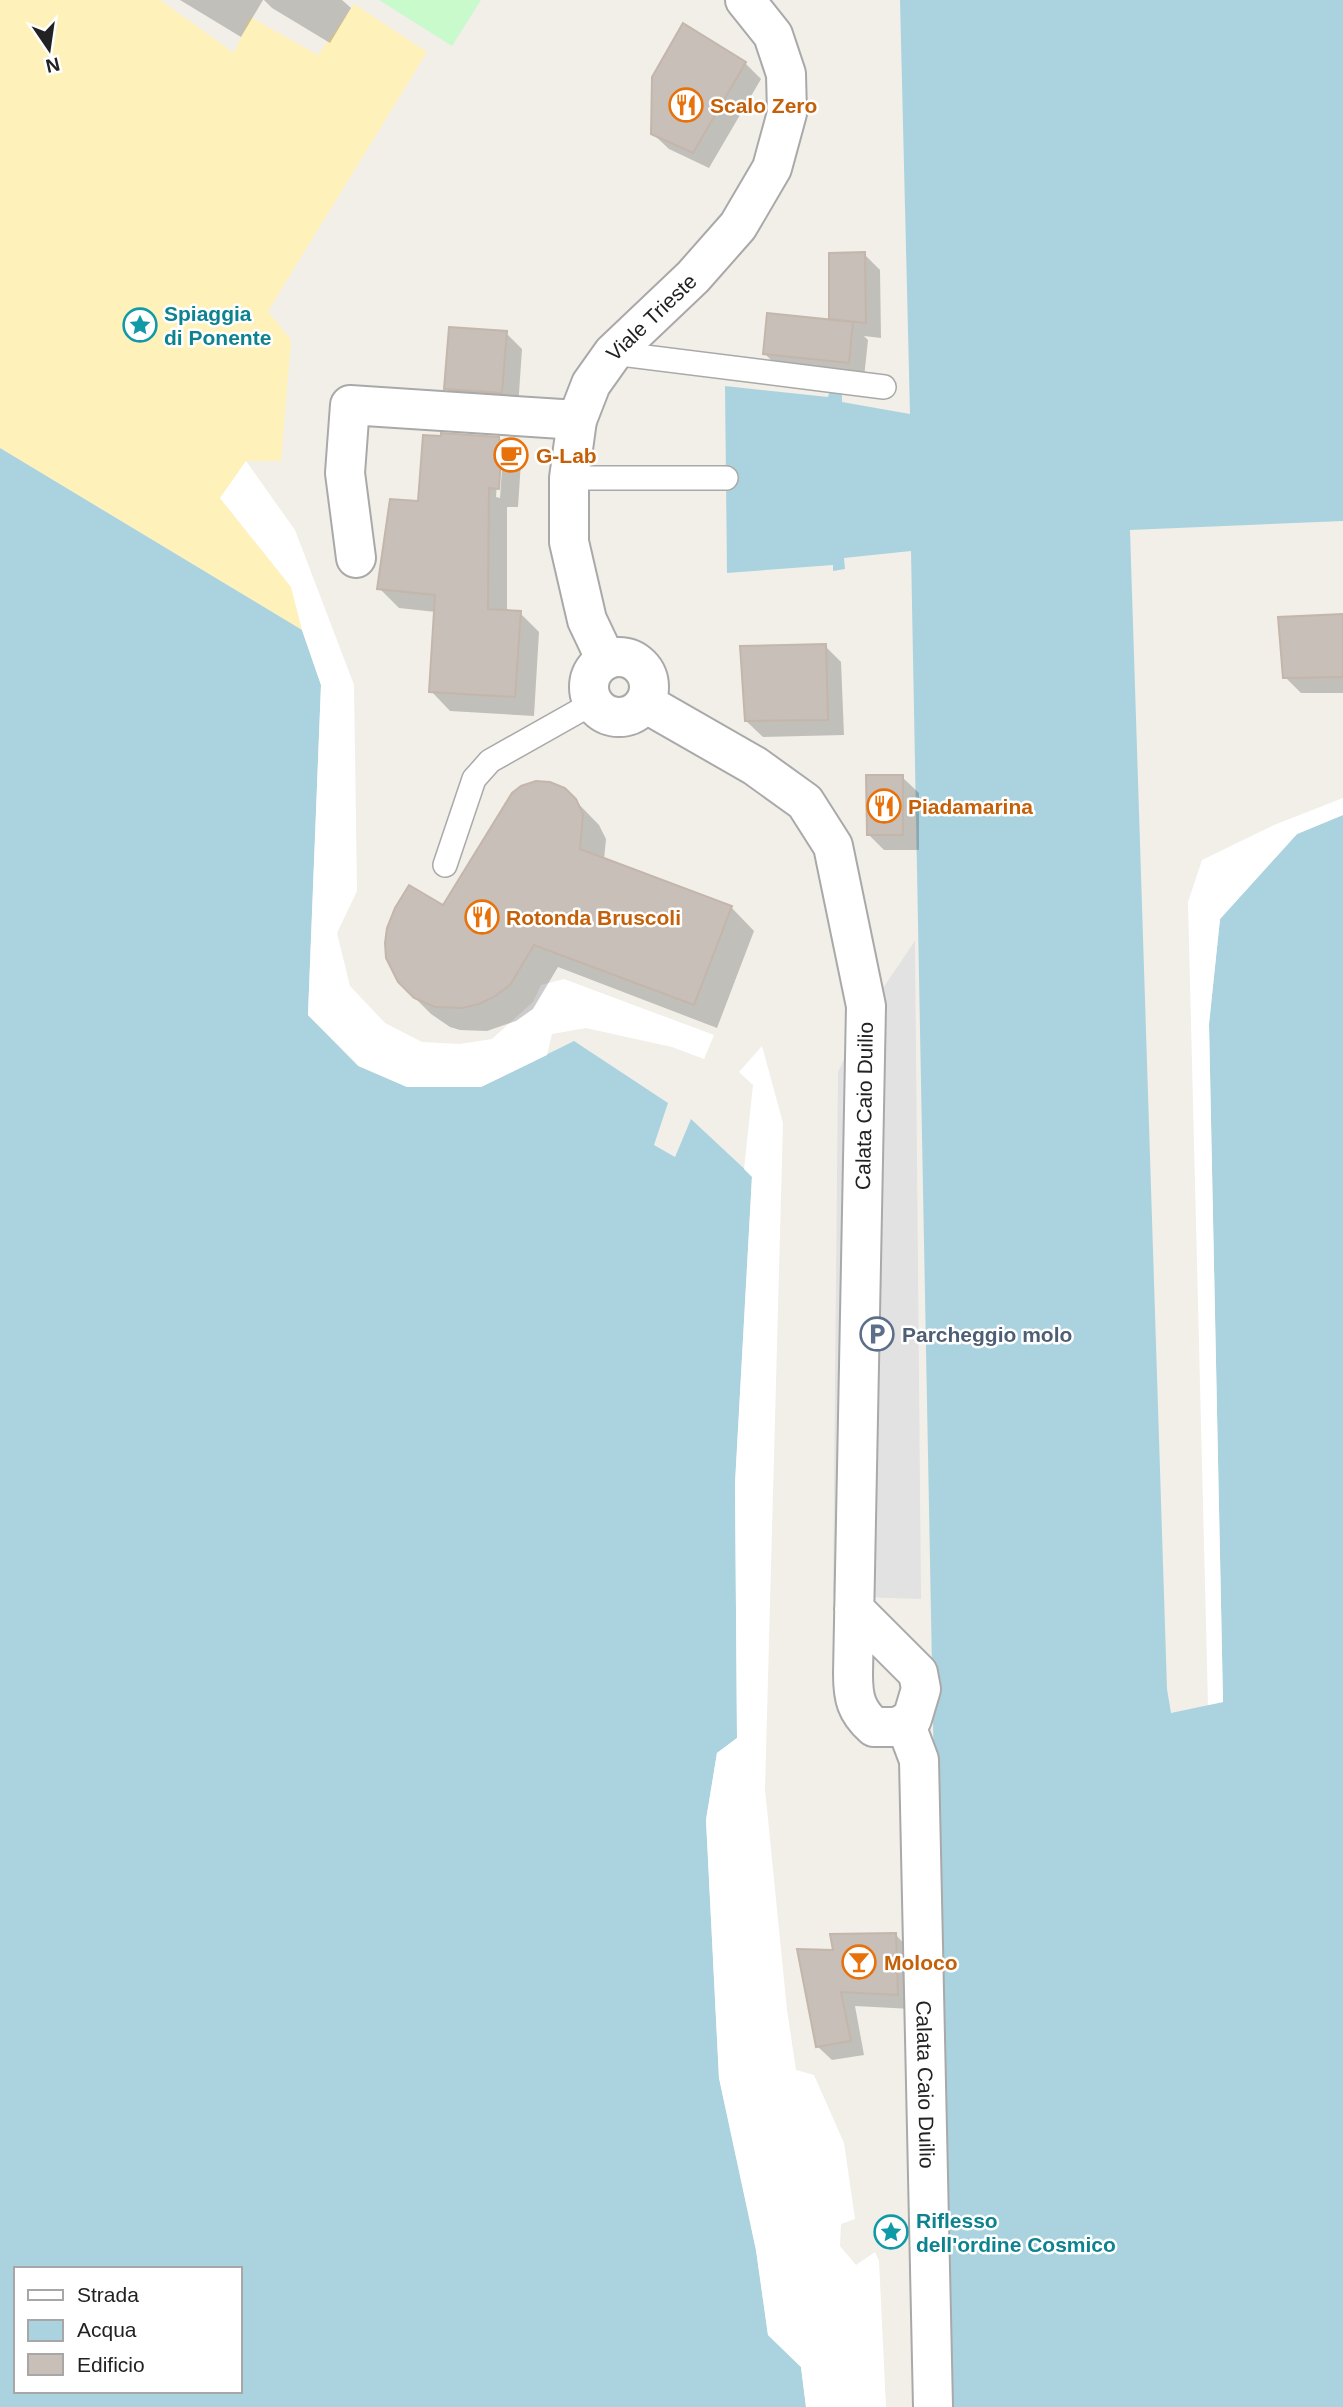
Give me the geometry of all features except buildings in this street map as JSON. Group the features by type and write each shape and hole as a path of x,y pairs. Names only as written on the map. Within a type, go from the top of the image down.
{"street":[{"name":"Viale Trieste","path":"606,660 587,620 569,542 569,478 577,420 591,384 613,353 693,277 738,226 772,168 787,113 786,74 773,35 745,0"},
{"path":"356,558 345,473 350,405 577,420"},
{"path":"617,656 628,657 638,662 645,671 649,692 639,711 619,718 609,716 593,703 589,693 592,674 598,665 606,660 617,656"},
{"name":"Calata Caio Duilio","path":"645,703 755,766 805,802 834,846 852,947 866,1006 853,1693 861,1716 874,1727 897,1727 905,1723 919,1760 933,2407"},
{"path":"854,1609 918,1673 921,1689 918,1705 912,1719 905,1723"}],"lane":[{"path":"613,353 884,387"},
{"path":"569,478 726,478"},
{"path":"445,865 474,779 490,761 593,703"}],"sand":[{"name":"Spiaggia di Ponente","path":"0,0 160,0 234,53 250,17 318,55 354,4 427,52 268,311 291,340 281,461 246,461 220,498 291,587 302,630 0,448"}],"green space":[{"path":"379,0 481,0 452,46"}],"shaded area":[{"name":"Parcheggio molo","path":"915,941 921,1599 833,1596 838,1072 866,1013"}],"water":[{"path":"900,0 1343,0 1343,521 1130,530 1167,1689 1171,1713 1223,1702 1209,1024 1220,919 1297,834 1343,815 1343,2407 951,2407 949,2254 939,2040 911,551 844,558 845,569 833,571 833,565 727,573 725,386 828,397 830,390 842,391 842,402 910,414"},
{"path":"0,448 302,630 321,685 308,1015 358,1066 407,1087 481,1087 574,1041 668,1103 654,1145 675,1157 691,1119 752,1176 735,1484 737,1738 717,1753 706,1820 719,2078 756,2250 768,2335 801,2367 806,2407 0,2407"}],"pier":[{"path":"246,461 295,530 354,685 357,891 337,933 350,986 385,1023 422,1042 460,1044 492,1039 533,1002 541,985 564,979 714,1035 704,1059 672,1047 586,1028 552,1034 547,1055 481,1087 407,1087 359,1066 308,1015 321,685 291,587 220,498"},
{"path":"1343,798 1343,815 1297,834 1220,919 1209,1024 1223,1702 1208,1705 1188,902 1202,860 1274,825"},
{"path":"762,1046 783,1123 765,1789 787,2010 796,2070 814,2075 844,2143 855,2219 841,2224 840,2246 856,2265 875,2252 879,2261 886,2407 806,2407 801,2367 768,2335 756,2250 719,2078 706,1820 717,1753 737,1738 735,1484 752,1177 744,1169 753,1085 739,1072"}],"place":[{"name":"Scalo Zero","path":"686,105"},
{"name":"Spiaggia di Ponente","path":"140,325"},
{"name":"G-Lab","path":"511,455"},
{"name":"Piadamarina","path":"884,806"},
{"name":"Rotonda Bruscoli","path":"482,917"},
{"name":"Parcheggio molo","path":"877,1334"},
{"name":"Moloco","path":"859,1962"},
{"name":"Riflesso dell'ordine Cosmico","path":"891,2232"}]}
